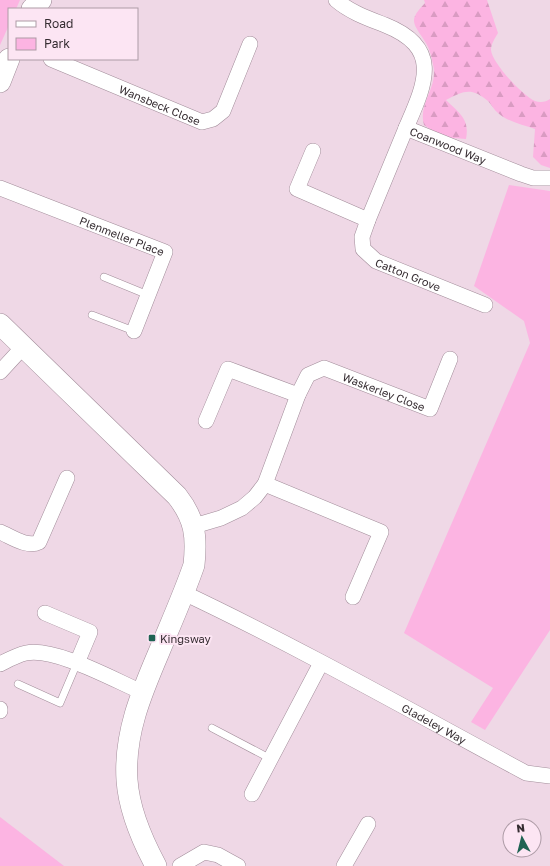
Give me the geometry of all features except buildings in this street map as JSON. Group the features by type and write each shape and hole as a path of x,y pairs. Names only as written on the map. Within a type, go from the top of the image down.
{"street":[{"path":"33,8 41,0"},
{"name":"Coanwood Way","path":"336,0 353,12 398,30 409,38 417,48 425,73 423,89 406,128 521,174 533,178 550,178"},
{"name":"Wansbeck Close","path":"53,60 202,122 213,119 223,111 250,44"},
{"path":"0,82 9,60"},
{"name":"Catton Grove","path":"406,128 368,220 362,238 363,249 376,261 485,304"},
{"path":"313,151 297,189 368,220"},
{"name":"Plenmeller Place","path":"0,188 165,252 134,331"},
{"path":"0,324 177,496 187,508 194,526 194,565 184,593 142,692 132,721 128,742 127,781 135,818 156,866"},
{"path":"0,372 23,347"},
{"name":"Waskerley Close","path":"194,526 221,518 242,508 255,497 265,484 298,394 308,376 324,368 430,409 450,359"},
{"path":"206,421 228,369 298,394"},
{"path":"0,532 27,544 34,545 39,542 68,478"},
{"path":"265,484 381,532 353,598"},
{"name":"Gladeley Way","path":"184,593 321,663 526,773 550,776"},
{"path":"45,612 90,632 77,663"},
{"path":"0,664 26,653 46,653 77,663 142,692"},
{"path":"252,794 321,663"},
{"path":"344,866 368,824"},
{"path":"180,866 204,852 218,855 238,866"}],"lane":[{"path":"104,277 148,295"},
{"path":"92,315 134,331"},
{"path":"18,684 60,703 77,663"},
{"path":"212,728 271,759"}],"green space":[{"path":"0,0 20,0 16,8 8,8 8,27 0,45"},
{"path":"424,0 487,0 498,33 492,43 491,50 502,71 523,93 535,101 539,102 550,99 550,168 541,165 533,157 535,129 506,119 495,110 488,101 472,92 458,94 446,100 465,121 467,132 466,139 442,137 424,125 423,111 434,76 434,69 428,46 415,25 414,17 425,3"},
{"path":"509,185 550,191 550,630 485,730 471,722 493,688 404,633 530,343 524,321 474,286"},
{"path":"0,817 64,866 0,866"}],"place":[{"name":"Kingsway","path":"152,638"}]}
